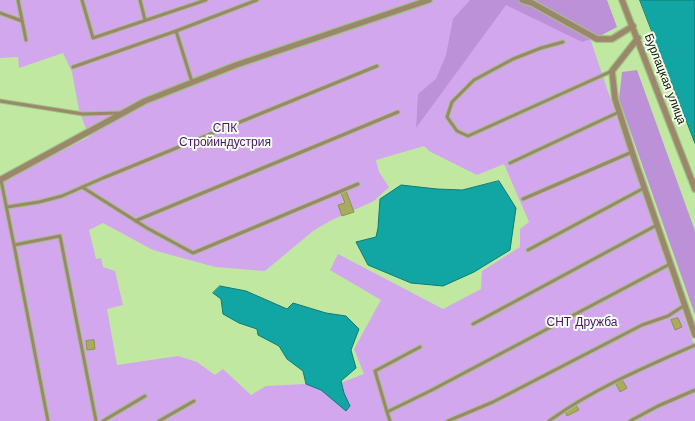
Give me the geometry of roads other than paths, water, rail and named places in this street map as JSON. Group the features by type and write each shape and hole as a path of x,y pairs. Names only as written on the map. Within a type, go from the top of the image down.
{"street":[{"path":"1,180 145,101 236,65 429,0"},
{"path":"522,0 532,3 597,39 612,39 633,26"},
{"name":"Бурлацкая улица","path":"622,0 638,38 695,189"},
{"path":"638,38 612,72 615,99 695,335"}],"lane":[{"path":"18,0 26,40"},
{"path":"82,0 93,38 193,2 206,0"},
{"path":"140,0 145,20"},
{"path":"73,67 176,31 257,0"},
{"path":"0,14 22,21"},
{"path":"176,31 192,82"},
{"path":"563,42 541,48 513,59 474,80 452,102 449,110 447,117 457,131 468,136 612,72"},
{"path":"7,207 54,198 376,66"},
{"path":"0,101 83,114 124,113"},
{"path":"135,221 398,112"},
{"path":"510,163 619,112"},
{"path":"523,199 632,152"},
{"path":"1,180 48,421"},
{"path":"82,187 135,221 193,253 358,184"},
{"path":"528,250 644,188"},
{"path":"473,324 657,225"},
{"path":"14,246 60,236 96,421"},
{"path":"387,412 436,388 670,264"},
{"path":"448,421 493,402 642,325 668,316 685,305"},
{"path":"549,421 585,398 648,366 695,345"},
{"path":"390,421 375,371 420,347"},
{"path":"630,421 658,406 695,390"},
{"path":"103,421 145,396"},
{"path":"159,421 194,401"}],"water":[{"path":"640,0 695,0 695,143"},
{"path":"499,181 516,208 510,250 474,272 443,286 411,283 368,265 356,242 376,237 380,199 401,185 462,190"},
{"path":"220,286 246,291 287,309 293,303 326,313 346,316 359,329 351,350 356,368 341,381 344,393 350,406 346,411 321,390 306,384 303,371 287,359 279,346 258,335 257,329 239,323 223,314 221,299 213,293"}],"park label":[{"name":"СПК Стройиндустрия","path":"225,135"},
{"name":"СНТ Дружба","path":"582,322"}]}
